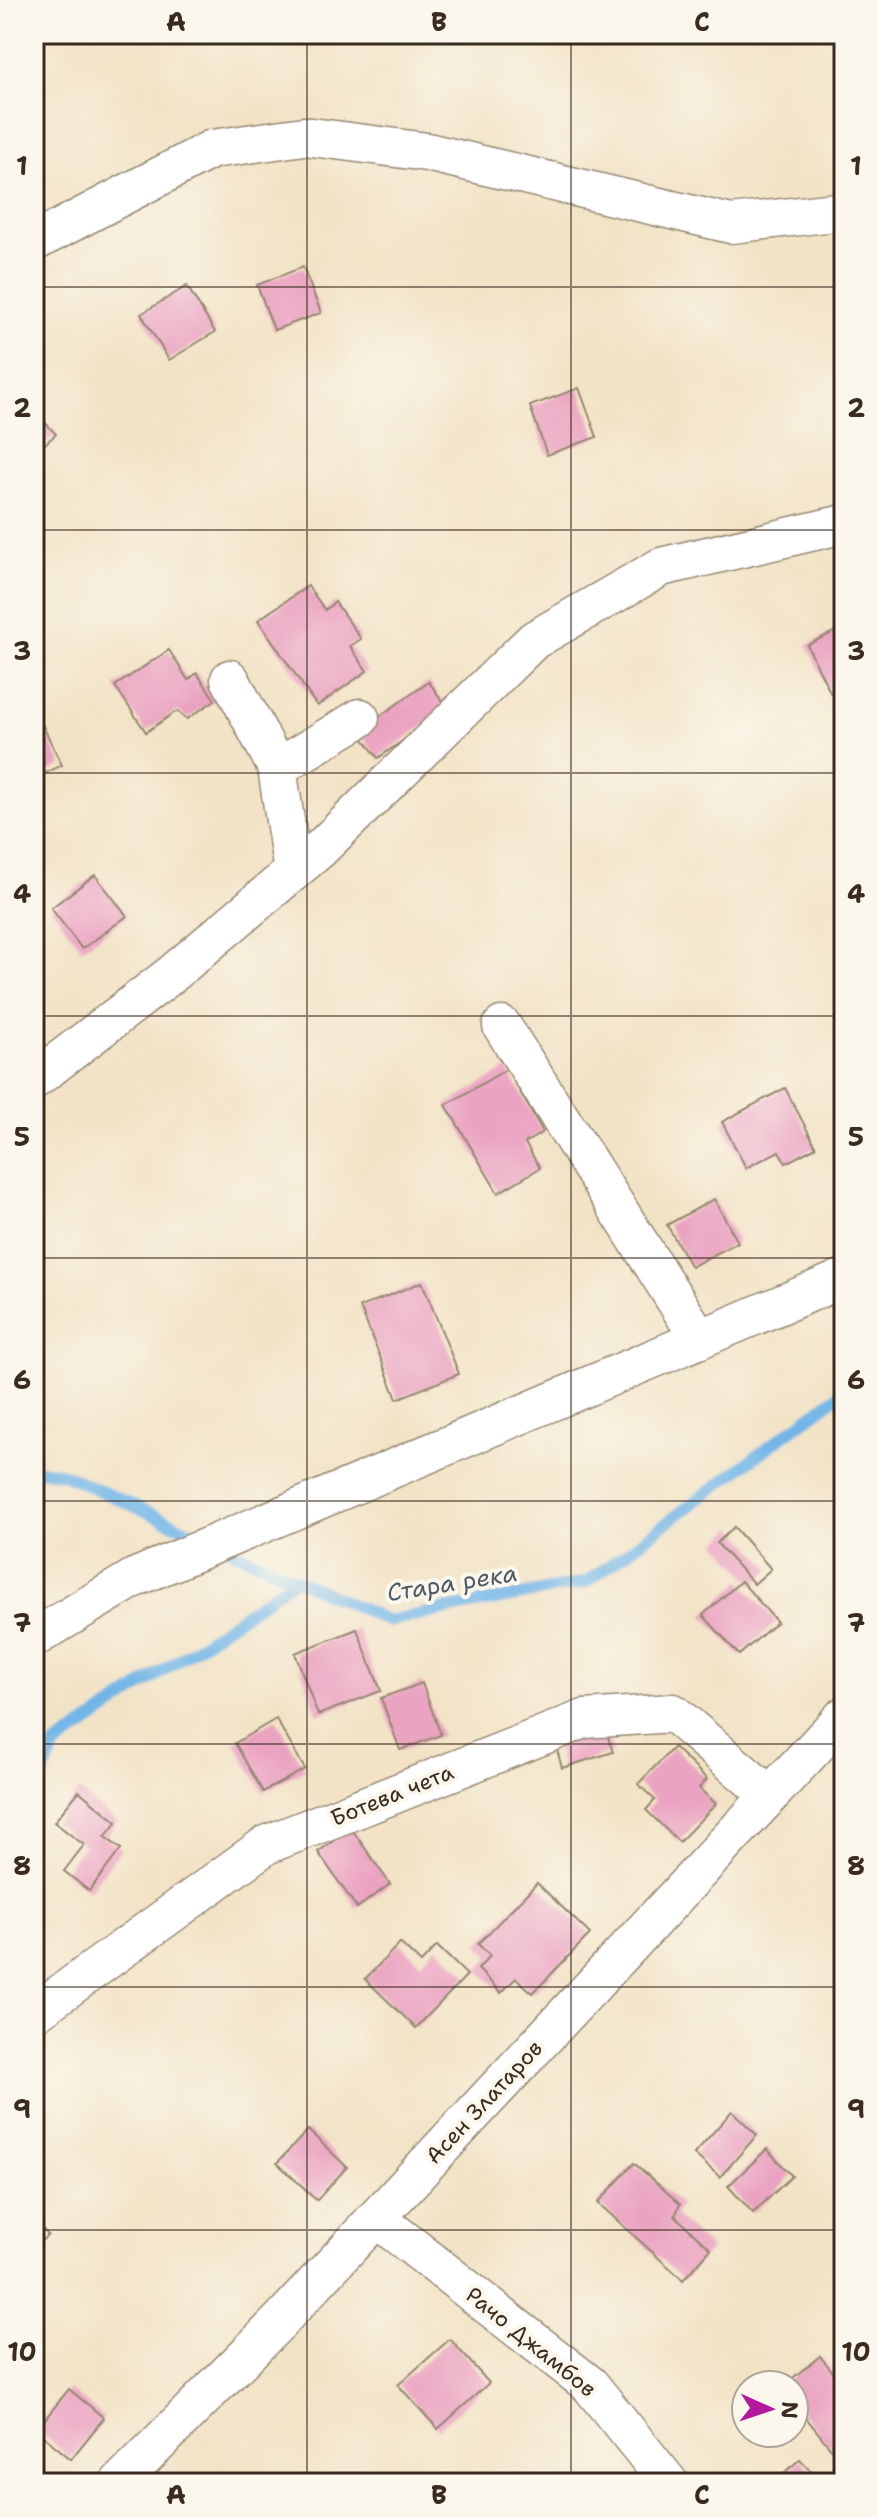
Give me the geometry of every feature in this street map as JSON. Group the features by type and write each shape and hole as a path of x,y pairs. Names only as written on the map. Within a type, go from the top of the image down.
{"street":[{"path":"34,242 212,149 304,136 427,152 731,224 844,211"},
{"path":"34,1080 172,974 320,849 534,640 661,567 844,524"},
{"path":"230,679 277,768 293,872"},
{"path":"277,768 360,718"},
{"path":"502,1026 700,1339"},
{"path":"34,1638 134,1578 844,1278"},
{"name":"Ботева чета","path":"34,2013 266,1845 584,1719 673,1713 769,1795"},
{"name":"Асен Златаров","path":"119,2483 281,2320 844,1716"},
{"name":"Рачо Джамбов","path":"376,2218 590,2385 660,2479"}],"building":[{"path":"303,267 321,313 274,330 257,285"},
{"path":"187,286 215,332 169,360 141,314"},
{"path":"579,388 597,437 547,455 530,406"},
{"path":"34,411 56,434 34,454"},
{"path":"308,586 325,610 335,602 361,639 350,646 367,671 317,706 258,620"},
{"path":"844,627 844,688 831,694 807,645"},
{"path":"169,650 188,680 197,673 215,700 187,719 177,711 146,732 115,686"},
{"path":"429,682 448,709 378,758 358,731"},
{"path":"40,720 62,765 34,779 34,723"},
{"path":"95,875 127,916 82,949 51,908"},
{"path":"507,1069 543,1132 525,1143 540,1168 498,1193 446,1105"},
{"path":"785,1088 816,1147 786,1163 779,1151 746,1168 722,1122"},
{"path":"714,1199 738,1242 691,1267 667,1225"},
{"path":"422,1282 459,1374 397,1399 360,1307"},
{"path":"734,1527 771,1569 754,1584 717,1543"},
{"path":"741,1581 777,1622 739,1655 703,1615"},
{"path":"357,1629 381,1691 318,1715 295,1653"},
{"path":"422,1683 441,1735 400,1750 381,1698"},
{"path":"276,1719 305,1769 263,1792 235,1743"},
{"path":"606,1731 613,1752 562,1768 556,1746"},
{"path":"674,1747 707,1779 699,1788 716,1804 679,1842 646,1810 655,1800 638,1784"},
{"path":"79,1791 117,1822 105,1837 121,1849 89,1891 64,1871 84,1845 54,1822"},
{"path":"351,1828 390,1884 357,1908 318,1852"},
{"path":"537,1883 590,1934 533,1993 516,1978 501,1993 478,1969 490,1956 478,1944"},
{"path":"400,1943 421,1963 437,1946 467,1975 416,2028 365,1979"},
{"path":"732,2111 757,2135 720,2177 694,2154"},
{"path":"308,2130 347,2167 317,2200 277,2163"},
{"path":"767,2149 792,2176 753,2213 728,2186"},
{"path":"634,2163 680,2204 675,2216 711,2249 683,2280 598,2203"},
{"path":"34,2220 48,2235 34,2248"},
{"path":"450,2339 489,2383 438,2429 398,2385"},
{"path":"820,2356 844,2386 844,2465 810,2423 810,2369 804,2369"},
{"path":"69,2389 104,2418 71,2459 36,2430"},
{"path":"800,2459 822,2483 773,2483"}],"waterway":[{"name":"Стара река","path":"225,1547 388,1621 587,1582 844,1391"},
{"name":"Стара река","path":"34,1469 63,1474 205,1538"},
{"path":"34,1795 55,1746 295,1579"}]}
